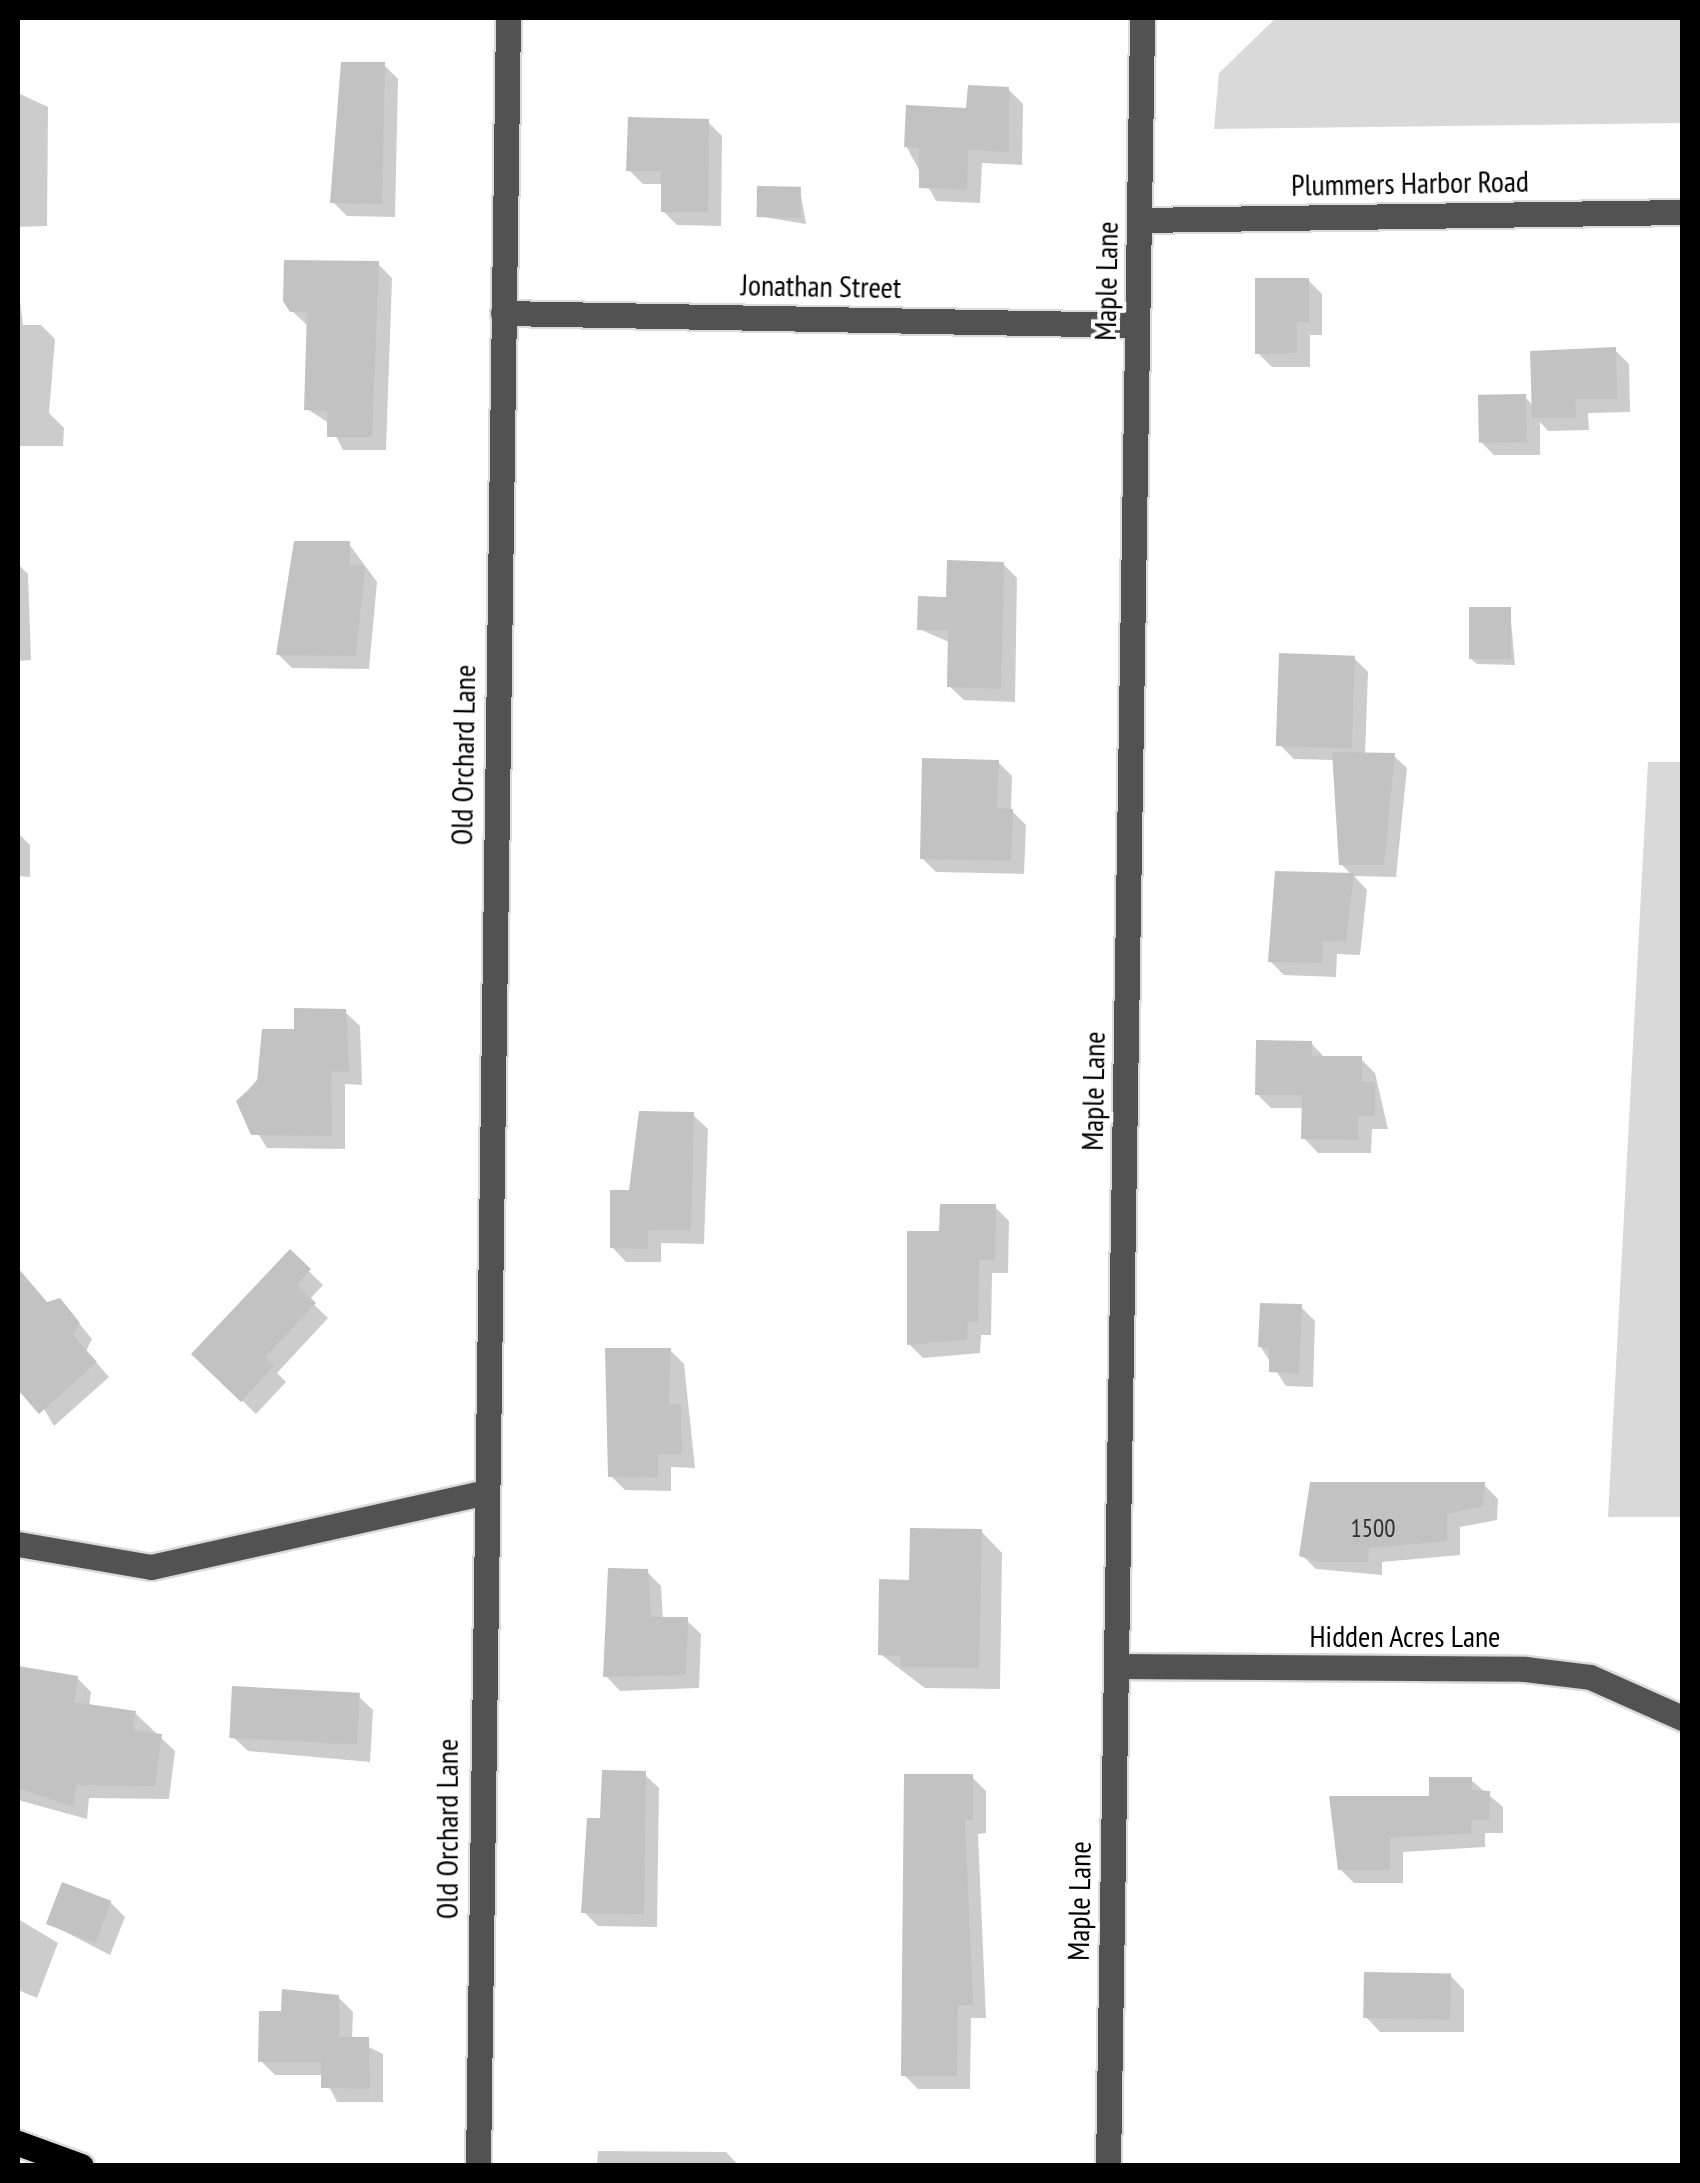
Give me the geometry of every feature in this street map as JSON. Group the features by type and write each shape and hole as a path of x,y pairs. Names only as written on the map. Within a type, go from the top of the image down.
{"main road":[{"path":"18,2144 81,2166"}],"street":[{"name":"Old Orchard Lane","path":"478,2166 482,1493 508,18"},
{"name":"Maple Lane","path":"1108,2166 1142,18"},
{"name":"Plummers Harbor Road","path":"1139,220 1682,212"},
{"name":"Jonathan Street","path":"503,312 1137,325"},
{"path":"18,1544 151,1567 482,1493"},
{"name":"Hidden Acres Lane","path":"1116,1666 1525,1669 1590,1677 1682,1718"}],"shaded area":[{"path":"1276,18 1682,18 1682,123 1214,129 1219,73"},
{"path":"1648,762 1682,762 1682,1517 1608,1517"}],"building":[{"path":"341,62 385,62 382,204 330,203"},
{"path":"968,85 1009,87 1009,152 968,150 967,190 919,188 919,148 904,147 906,105 966,108"},
{"path":"628,117 709,119 708,212 661,212 661,171 626,171"},
{"path":"757,186 801,187 800,218 756,217"},
{"path":"284,260 379,261 372,437 327,437 327,411 304,410 307,312 290,312 283,301"},
{"path":"1255,278 1309,278 1309,322 1297,322 1297,353 1255,354"},
{"path":"1616,347 1617,399 1575,399 1576,417 1532,418 1530,351"},
{"path":"1526,394 1527,442 1479,443 1478,395"},
{"path":"294,541 350,541 350,565 365,566 356,656 276,655"},
{"path":"947,560 1004,562 1001,689 947,687 948,630 917,630 918,596 946,597"},
{"path":"1469,607 1511,607 1511,659 1469,659"},
{"path":"1279,653 1355,656 1352,749 1276,746"},
{"path":"1332,752 1395,753 1384,865 1339,865"},
{"path":"922,758 999,760 997,808 1013,809 1011,861 920,859"},
{"path":"1275,871 1354,873 1346,942 1323,941 1322,963 1268,962"},
{"path":"294,1008 346,1009 349,1072 331,1071 332,1136 251,1135 236,1101 257,1082 262,1029 294,1029"},
{"path":"1256,1040 1312,1041 1312,1056 1362,1056 1362,1082 1375,1082 1375,1116 1358,1116 1358,1140 1301,1139 1302,1095 1255,1095"},
{"path":"639,1111 694,1112 691,1231 648,1230 648,1249 610,1248 610,1190 629,1190"},
{"path":"940,1204 996,1204 995,1260 979,1260 978,1322 968,1321 967,1340 907,1345 907,1231 939,1231"},
{"path":"290,1249 311,1269 297,1285 316,1303 265,1357 274,1366 241,1402 191,1354"},
{"path":"18,1268 47,1302 60,1298 80,1323 73,1335 97,1362 39,1414 18,1390"},
{"path":"1260,1303 1302,1304 1299,1374 1269,1372 1269,1348 1258,1347"},
{"path":"605,1348 671,1348 669,1404 681,1404 682,1454 658,1454 658,1478 608,1477"},
{"path":"1310,1482 1485,1482 1483,1506 1447,1514 1447,1541 1369,1548 1368,1562 1320,1562 1299,1556"},
{"path":"910,1528 982,1529 979,1668 901,1667 901,1656 878,1655 879,1579 909,1580"},
{"path":"608,1568 648,1569 651,1617 688,1617 686,1675 603,1677"},
{"path":"18,1666 78,1676 74,1702 136,1711 133,1730 162,1734 155,1786 76,1785 73,1807 18,1788"},
{"path":"232,1686 360,1693 357,1745 229,1738"},
{"path":"602,1770 646,1771 644,1914 581,1913 587,1818 600,1818"},
{"path":"904,1774 973,1774 973,1820 965,1820 973,2005 958,2005 957,2076 901,2076"},
{"path":"1429,1777 1472,1777 1472,1790 1490,1791 1489,1820 1472,1820 1471,1833 1390,1838 1390,1870 1338,1870 1329,1796 1429,1796"},
{"path":"62,1882 111,1901 95,1943 46,1924"},
{"path":"1364,1972 1451,1974 1450,2020 1363,2018"},
{"path":"282,1989 339,1995 339,2037 369,2037 370,2089 321,2088 321,2062 258,2062 259,2011 281,2011"}]}
